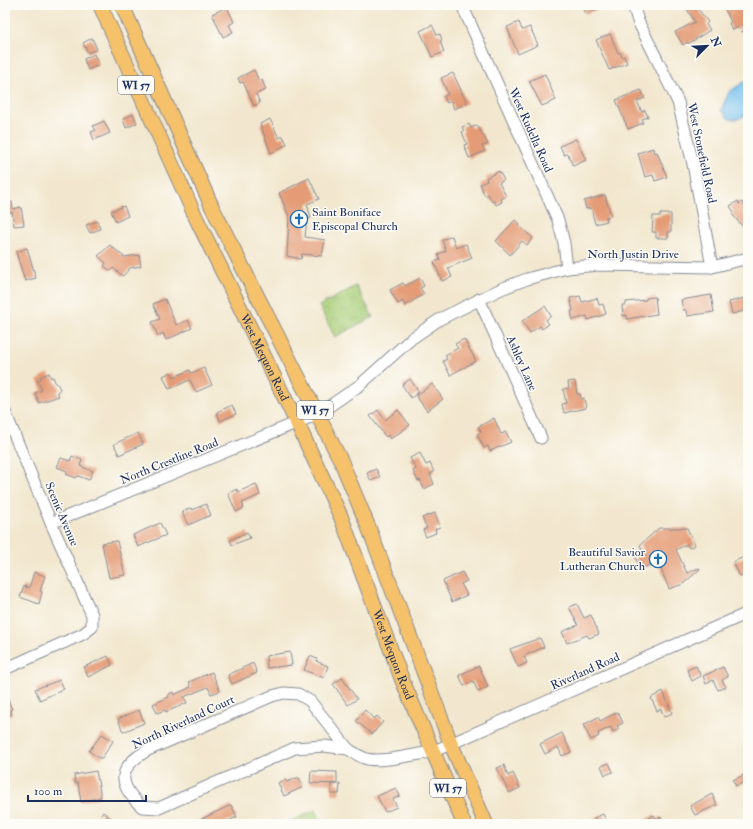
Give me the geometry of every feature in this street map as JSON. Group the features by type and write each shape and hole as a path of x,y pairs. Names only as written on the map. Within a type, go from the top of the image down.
{"main road":[{"name":"West Mequon Road","path":"100,5 200,228 297,423 341,517 403,682 464,824"},
{"name":"West Mequon Road","path":"122,5 212,207 341,461 368,526 451,744 486,824"}],"street":[{"name":"West Rudella Road","path":"462,5 558,220 564,244 567,268"},
{"name":"West Stonefield Road","path":"633,5 638,21 678,102 693,164 712,268"},
{"name":"North Justin Drive","path":"297,423 318,414 360,385 411,339 440,319 479,299 527,279 567,268 598,265 712,268 748,258"},
{"name":"Ashley Lane","path":"479,299 541,438"},
{"name":"Scenic Avenue","path":"5,412 8,426 92,615 92,627 83,634 5,669"},
{"name":"North Crestline Road","path":"51,523 297,423"},
{"name":"Riverland Road","path":"432,752 748,613"},
{"name":"North Riverland Court","path":"348,749 310,701 298,694 284,693 272,696 133,758 127,767 124,780 127,790 142,807 159,808 295,748 324,746 348,749 365,758 381,761 401,756 432,752"}],"green space":[{"path":"356,286 373,317 335,337 319,306"},
{"path":"316,810 322,824 284,824"}],"water":[{"path":"748,79 748,114 738,119 729,119 721,110 729,92"}],"building":[{"path":"582,5 607,5 586,14"},
{"path":"695,5 708,22 706,24 710,30 688,44 687,42 683,45 675,32 695,22 687,9"},
{"path":"723,5 738,5 740,10 748,7 748,29 741,32 739,27 732,30 729,23 731,22"},
{"path":"227,7 234,22 229,25 233,32 223,37 212,14"},
{"path":"519,22 522,30 530,27 538,45 518,54 507,27"},
{"path":"432,25 437,35 440,34 442,40 440,41 444,52 432,57 420,31"},
{"path":"610,34 618,53 620,52 622,57 624,56 627,63 609,70 596,40"},
{"path":"92,38 97,49 88,53 83,43"},
{"path":"94,54 99,65 88,70 84,59"},
{"path":"254,70 259,81 262,80 266,90 256,94 260,103 254,106 243,82 240,83 238,78"},
{"path":"453,73 467,103 454,109 451,101 447,103 444,96 448,94 441,78"},
{"path":"545,74 556,100 542,106 529,81"},
{"path":"641,90 645,98 637,101 642,112 645,110 648,117 642,119 643,123 628,129 616,100"},
{"path":"133,114 137,123 126,128 123,119"},
{"path":"270,119 279,138 283,136 287,144 271,153 260,124"},
{"path":"104,121 110,133 94,140 91,132 96,130 93,126"},
{"path":"469,124 471,128 477,125 488,144 482,146 485,151 469,158 464,145 467,144 462,132 464,131 462,127"},
{"path":"576,139 586,160 573,166 568,154 564,155 560,146"},
{"path":"653,148 654,153 657,152 667,177 655,181 653,175 645,177 638,153"},
{"path":"499,171 504,180 499,183 506,196 501,199 502,202 496,205 494,201 492,202 488,194 485,196 480,184 487,181 486,178"},
{"name":"Saint Boniface Episcopal Church","path":"309,178 319,199 307,204 311,218 307,219 305,237 325,240 322,256 302,254 301,259 287,256 289,216 279,193"},
{"path":"605,195 611,216 606,217 607,221 595,224 591,208 586,209 584,201"},
{"path":"738,201 739,204 742,202 748,210 748,224 743,227 732,214 734,212 730,206"},
{"path":"12,202 13,209 21,207 24,225 14,226 12,212 5,213 5,203"},
{"path":"124,206 128,216 116,222 111,211"},
{"path":"660,214 671,214 671,232 668,232 668,238 656,238 656,232 652,232 653,216 661,216"},
{"path":"515,220 520,224 518,225 533,238 527,245 522,241 510,255 496,241"},
{"path":"97,221 100,229 90,233 86,225"},
{"path":"452,236 456,248 466,244 472,258 448,268 452,277 442,281 434,262 440,260 438,254 446,251 442,240"},
{"path":"110,245 124,257 139,255 141,266 130,268 123,276 113,268 111,271 104,266 106,263 98,256"},
{"path":"27,248 36,278 25,281 16,252"},
{"path":"420,278 424,286 420,288 424,294 405,306 403,301 398,304 390,290 403,283 405,286"},
{"path":"711,295 714,312 687,316 686,310 683,310 681,300"},
{"path":"580,296 582,302 597,298 599,305 603,304 606,314 588,320 587,316 573,320 571,311 573,311 570,298"},
{"path":"655,297 657,314 627,319 627,315 623,316 622,305 626,305 626,302 646,300 646,298"},
{"path":"748,297 748,310 732,314 729,302"},
{"path":"165,299 176,325 188,320 192,328 166,340 163,333 158,336 152,322 160,319 153,304"},
{"path":"545,306 551,316 546,320 549,324 542,329 540,326 530,333 522,321"},
{"path":"464,339 476,361 450,375 443,361 447,359 445,355 458,348 455,344"},
{"path":"204,368 212,385 196,392 190,380 169,389 163,376 171,372 174,377 190,370 191,373"},
{"path":"49,373 60,389 57,392 59,396 39,403 35,393 42,390 37,380"},
{"path":"410,379 419,392 411,398 402,385"},
{"path":"575,381 577,394 580,394 581,399 584,398 586,408 564,413 562,404 566,403 563,389 569,388 568,382"},
{"path":"432,384 443,399 427,411 416,396"},
{"path":"232,405 236,414 220,421 217,412"},
{"path":"378,410 385,420 398,410 410,425 390,439 388,435 386,437 370,416"},
{"path":"494,418 501,434 506,432 511,442 490,451 488,446 484,448 477,434 481,432 478,427"},
{"path":"138,433 143,444 119,455 114,444"},
{"path":"420,453 426,465 430,463 434,472 430,474 434,484 424,489 420,480 418,481 413,471 416,469 410,458"},
{"path":"72,456 82,460 80,466 93,471 89,480 78,476 76,478 66,474 67,471 57,467 61,458 70,461"},
{"path":"376,469 380,477 371,481 367,473"},
{"path":"256,484 260,495 242,503 244,508 236,512 228,493 237,489 238,492"},
{"path":"206,504 211,515 188,525 182,512 191,508 192,510"},
{"path":"435,513 440,527 435,529 436,533 426,537 423,530 427,528 422,518"},
{"path":"160,523 166,535 138,547 133,535"},
{"name":"Beautiful Savior Lutheran Church","path":"659,528 687,528 695,545 689,548 687,544 676,550 687,573 699,568 700,569 683,584 669,589 658,562 640,569 635,556 642,549 640,545"},
{"path":"247,532 250,538 232,545 230,540"},
{"path":"117,541 125,575 109,578 102,543"},
{"path":"748,555 748,572 740,576 733,562"},
{"path":"34,572 45,576 40,591 42,592 39,604 20,597 24,586 29,588"},
{"path":"462,572 467,581 461,584 467,595 452,602 443,581"},
{"path":"577,604 584,618 591,615 599,634 589,638 587,635 567,643 562,632 578,625 569,607"},
{"path":"540,638 544,647 524,656 527,663 518,667 510,649"},
{"path":"290,652 292,665 267,668 266,656"},
{"path":"108,656 112,665 88,677 84,667"},
{"path":"310,656 317,659 316,661 328,666 324,678 304,670"},
{"path":"253,663 257,673 232,684 228,675"},
{"path":"479,666 488,687 478,692 473,681 464,686 459,675"},
{"path":"696,666 701,676 692,681 687,670"},
{"path":"723,667 728,677 722,680 726,687 718,690 713,680 706,684 703,676"},
{"path":"212,672 220,691 211,694 208,687 184,697 187,703 166,712 165,710 157,713 153,704 169,697 168,695 173,692 174,695 191,687 189,682"},
{"path":"342,678 357,699 348,705 333,684"},
{"path":"60,680 64,689 40,700 35,689"},
{"path":"663,691 672,713 664,717 661,709 657,711 651,698"},
{"path":"5,693 12,709 10,710 12,714 5,718"},
{"path":"139,710 144,723 123,732 118,719"},
{"path":"365,710 374,719 377,716 383,722 372,734 356,721"},
{"path":"618,712 623,723 617,726 619,729 613,732 611,727 598,733 599,736 591,740 583,725 598,717 600,721"},
{"path":"562,733 571,752 562,756 558,747 545,754 540,744"},
{"path":"102,734 113,741 102,758 99,758 89,751"},
{"path":"609,763 613,772 605,775 601,766"},
{"path":"504,765 508,776 513,773 520,788 509,793 497,768"},
{"path":"96,771 101,797 81,802 78,783 75,783 74,775"},
{"path":"311,771 337,772 337,784 310,783"},
{"path":"748,773 748,781 736,786 733,780"},
{"path":"299,778 303,787 284,796 278,783 285,780 287,782"},
{"path":"331,784 340,784 339,794 331,794"},
{"path":"396,788 400,796 393,799 397,807 385,812 377,796"},
{"path":"712,794 717,805 695,815 690,806"},
{"path":"231,805 237,817 222,824 191,824"},
{"path":"103,812 118,824 95,824"},
{"path":"603,814 608,824 596,824 594,818"},
{"path":"654,815 656,819 661,817 664,824 646,824 648,823 646,819"}],"place":[{"name":"Saint Boniface Episcopal Church","path":"299,219"},
{"name":"Beautiful Savior Lutheran Church","path":"658,559"}]}
